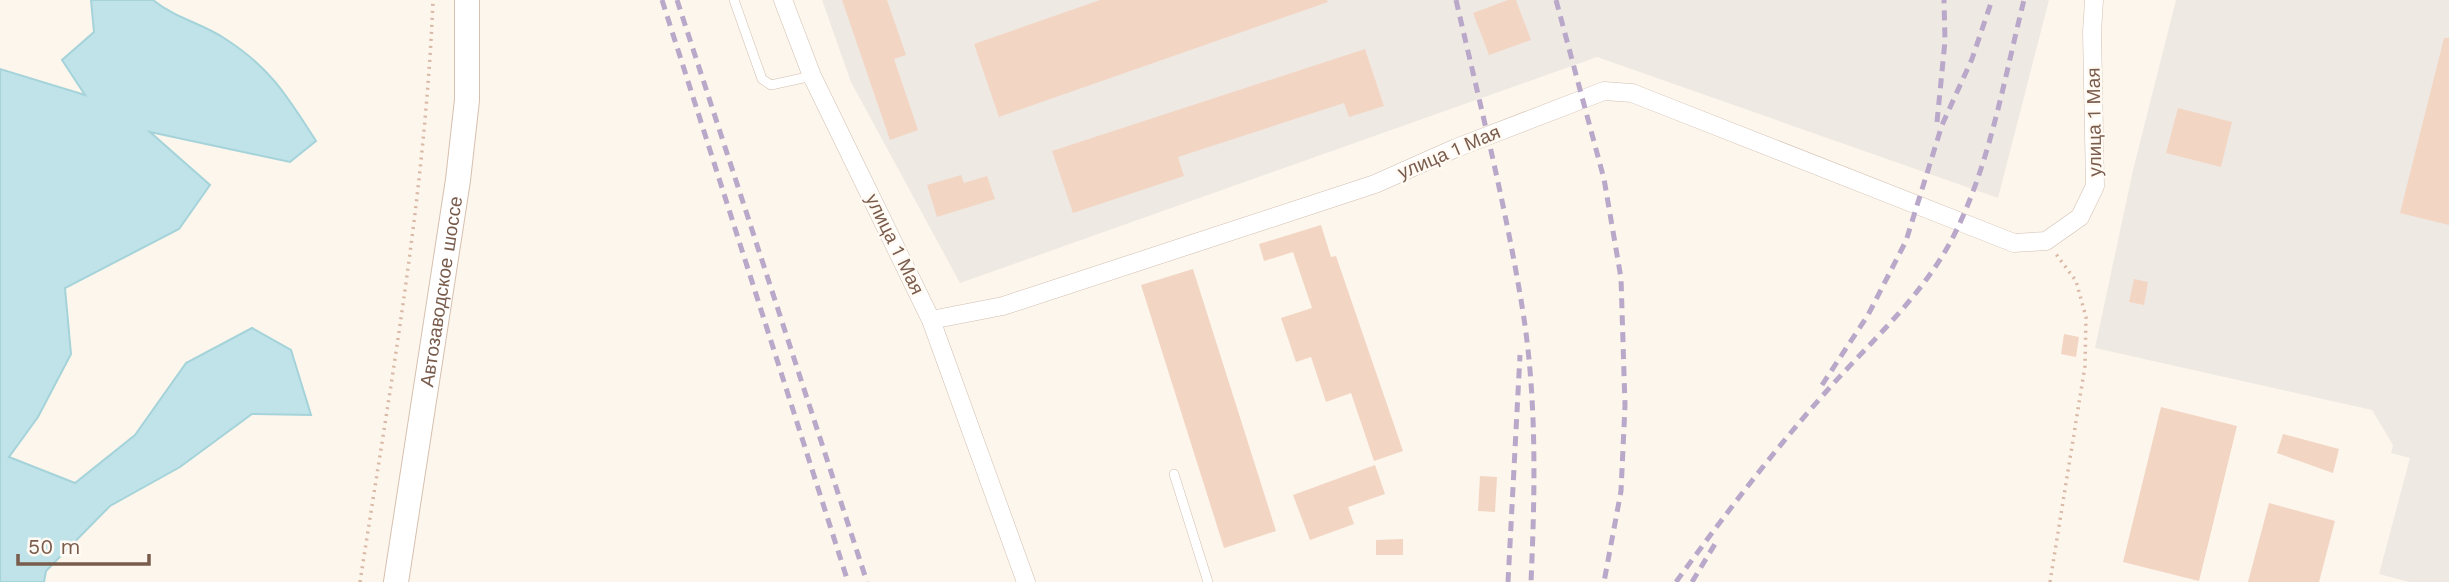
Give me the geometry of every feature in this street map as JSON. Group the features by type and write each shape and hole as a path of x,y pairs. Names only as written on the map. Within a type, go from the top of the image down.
{"main road":[{"name":"Автозаводское шоссе","path":"396,582 458,180 467,100 467,0"}],"street":[{"name":"улица 1 Мая","path":"783,0 812,76 931,320 1003,306 1375,184 1456,148 1604,91 1632,93 2014,243 2046,241 2080,217 2095,186 2092,32 2094,0"},
{"path":"931,320 1026,582"}],"lane":[{"path":"734,0 762,79 771,85 812,76"},
{"path":"1174,474 1208,582"}],"path":[{"path":"360,582 417,210 429,104 433,0"},
{"path":"2046,241 2076,281 2087,317 2082,391 2050,582"}],"shaded area":[{"path":"822,0 2049,0 1998,198 1597,57 960,283 851,82"},
{"path":"2176,0 2449,0 2449,582 2409,582 2379,574 2410,458 2391,453 2393,445 2372,410 2095,348 2133,170"}],"water":[{"path":"91,0 153,0 224,38 254,60 277,84 316,141 290,162 150,132 210,185 179,229 65,288 71,354 38,417 9,457 75,483 135,435 186,363 252,328 291,350 311,415 252,414 180,467 110,506 46,571 44,582 0,582 0,69 85,95 62,60 94,32"}],"building":[{"path":"842,0 887,0 906,55 894,59 918,130 890,140"},
{"path":"1100,0 1328,2 999,117 974,44"},
{"path":"1508,0 1516,0 1531,40 1489,55 1473,13"},
{"path":"2444,38 2449,38 2449,225 2400,213"},
{"path":"1365,49 1384,106 1349,117 1344,103 1178,157 1184,176 1073,213 1052,151"},
{"path":"2178,108 2232,122 2221,167 2166,153"},
{"path":"961,175 964,183 987,176 995,199 937,217 927,185"},
{"path":"1321,225 1331,257 1336,256 1403,451 1374,461 1351,393 1326,402 1311,357 1296,362 1281,318 1312,308 1293,252 1264,261 1259,244"},
{"path":"1193,269 1276,531 1224,548 1141,285"},
{"path":"2134,279 2148,282 2144,305 2129,302"},
{"path":"2064,334 2079,337 2076,357 2061,354"},
{"path":"2161,407 2237,426 2199,581 2123,562"},
{"path":"2283,434 2339,449 2333,473 2277,453"},
{"path":"1375,465 1385,494 1348,507 1354,524 1310,540 1293,495"},
{"path":"1480,476 1497,477 1495,512 1478,511"},
{"path":"2269,503 2335,521 2319,582 2248,582"},
{"path":"1403,539 1403,555 1376,555 1376,540"}],"railway":[{"path":"662,0 848,582"},
{"path":"677,0 867,582"},
{"path":"1456,0 1501,195 1528,345 1534,447 1531,582"},
{"path":"1556,0 1604,179 1621,278 1625,406 1621,491 1604,582"},
{"path":"1937,122 1945,41 1944,0"},
{"path":"1822,385 1868,315 1906,241 1942,125 1972,59 1992,0"},
{"path":"1676,582 1785,440 1893,320 1939,261 1965,211 1986,152 2024,0"},
{"path":"1508,582 1520,355"},
{"path":"1692,582 1715,544"}]}
